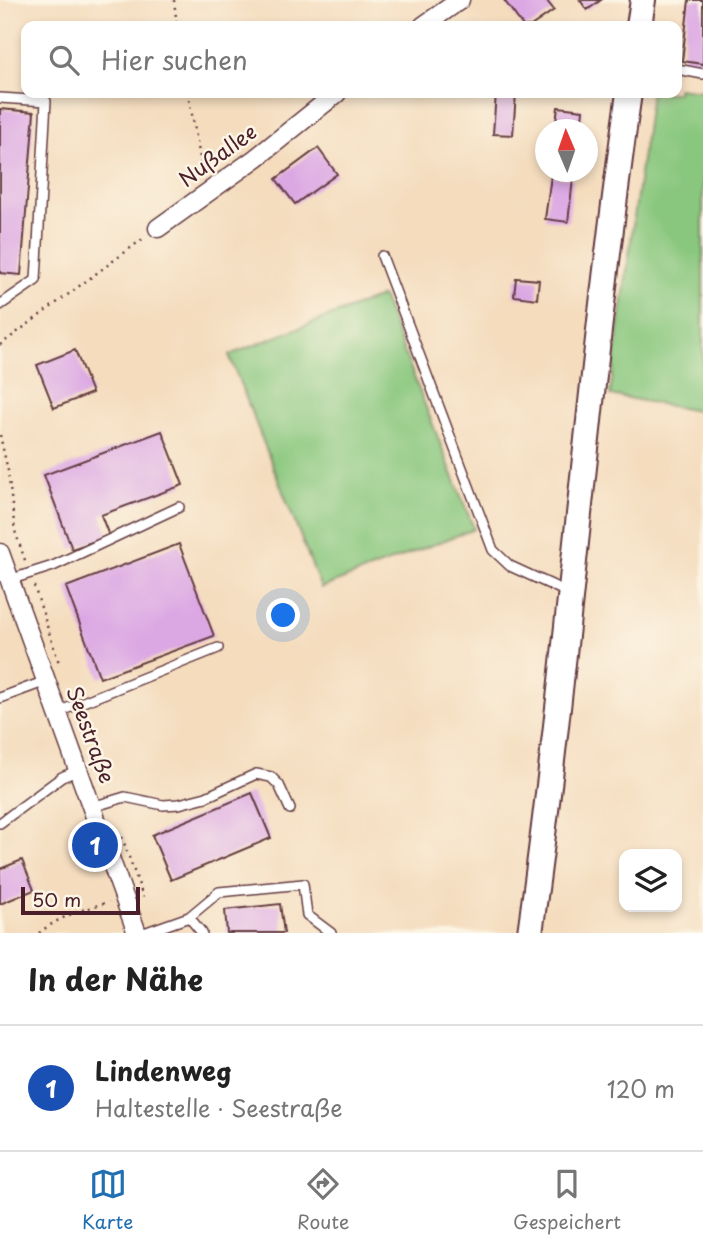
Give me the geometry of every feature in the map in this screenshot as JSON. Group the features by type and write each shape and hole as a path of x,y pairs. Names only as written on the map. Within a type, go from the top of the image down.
{"street":[{"path":"430,21 460,0"},
{"path":"640,21 643,0"},
{"name":"Nußallee","path":"158,228 256,158 331,98"},
{"path":"530,933 571,593 608,238 628,98"},
{"name":"Seestraße","path":"0,553 123,897 145,931"}],"lane":[{"path":"682,70 703,74"},
{"path":"0,98 47,101 36,280 0,305"},
{"path":"382,256 492,550 510,566 571,593"},
{"path":"9,580 53,566 179,507"},
{"path":"58,712 218,648"},
{"path":"0,698 46,681"},
{"path":"0,823 62,777 79,770"},
{"path":"92,807 125,797 163,805 179,804 206,797 256,774 271,777 279,785 290,809"},
{"path":"144,933 189,917 219,892 303,884 307,915 331,933"},
{"path":"189,917 202,933"}],"path":[{"path":"174,0 176,21"},
{"path":"189,98 205,194"},
{"path":"0,345 158,228"},
{"path":"0,435 8,471 15,531 61,670"},
{"path":"120,831 145,931"},
{"path":"39,933 81,909 123,897"}],"green space":[{"path":"682,89 703,91 703,412 610,395 650,98 682,98"},
{"path":"382,296 474,529 321,588 229,355"}],"building":[{"path":"504,0 546,0 554,10 538,21 519,21"},
{"path":"580,0 601,0 587,10"},
{"path":"689,0 703,0 703,64 682,61"},
{"path":"496,98 516,98 513,135 493,134"},
{"path":"558,107 583,110 582,119 556,119"},
{"path":"0,109 34,112 21,275 0,273"},
{"path":"318,148 337,174 295,204 276,179"},
{"path":"550,182 573,182 568,222 545,219"},
{"path":"516,278 539,280 537,299 514,296"},
{"path":"75,350 92,393 54,408 37,365"},
{"path":"162,431 183,485 101,515 109,536 72,549 44,475"},
{"path":"179,544 214,636 100,678 66,587"},
{"path":"252,793 271,838 171,880 152,835"},
{"path":"22,860 34,890 0,904 0,869"},
{"path":"280,904 284,933 227,933 225,910"}],"place":[{"name":"Lindenweg","path":"95,845"}]}
